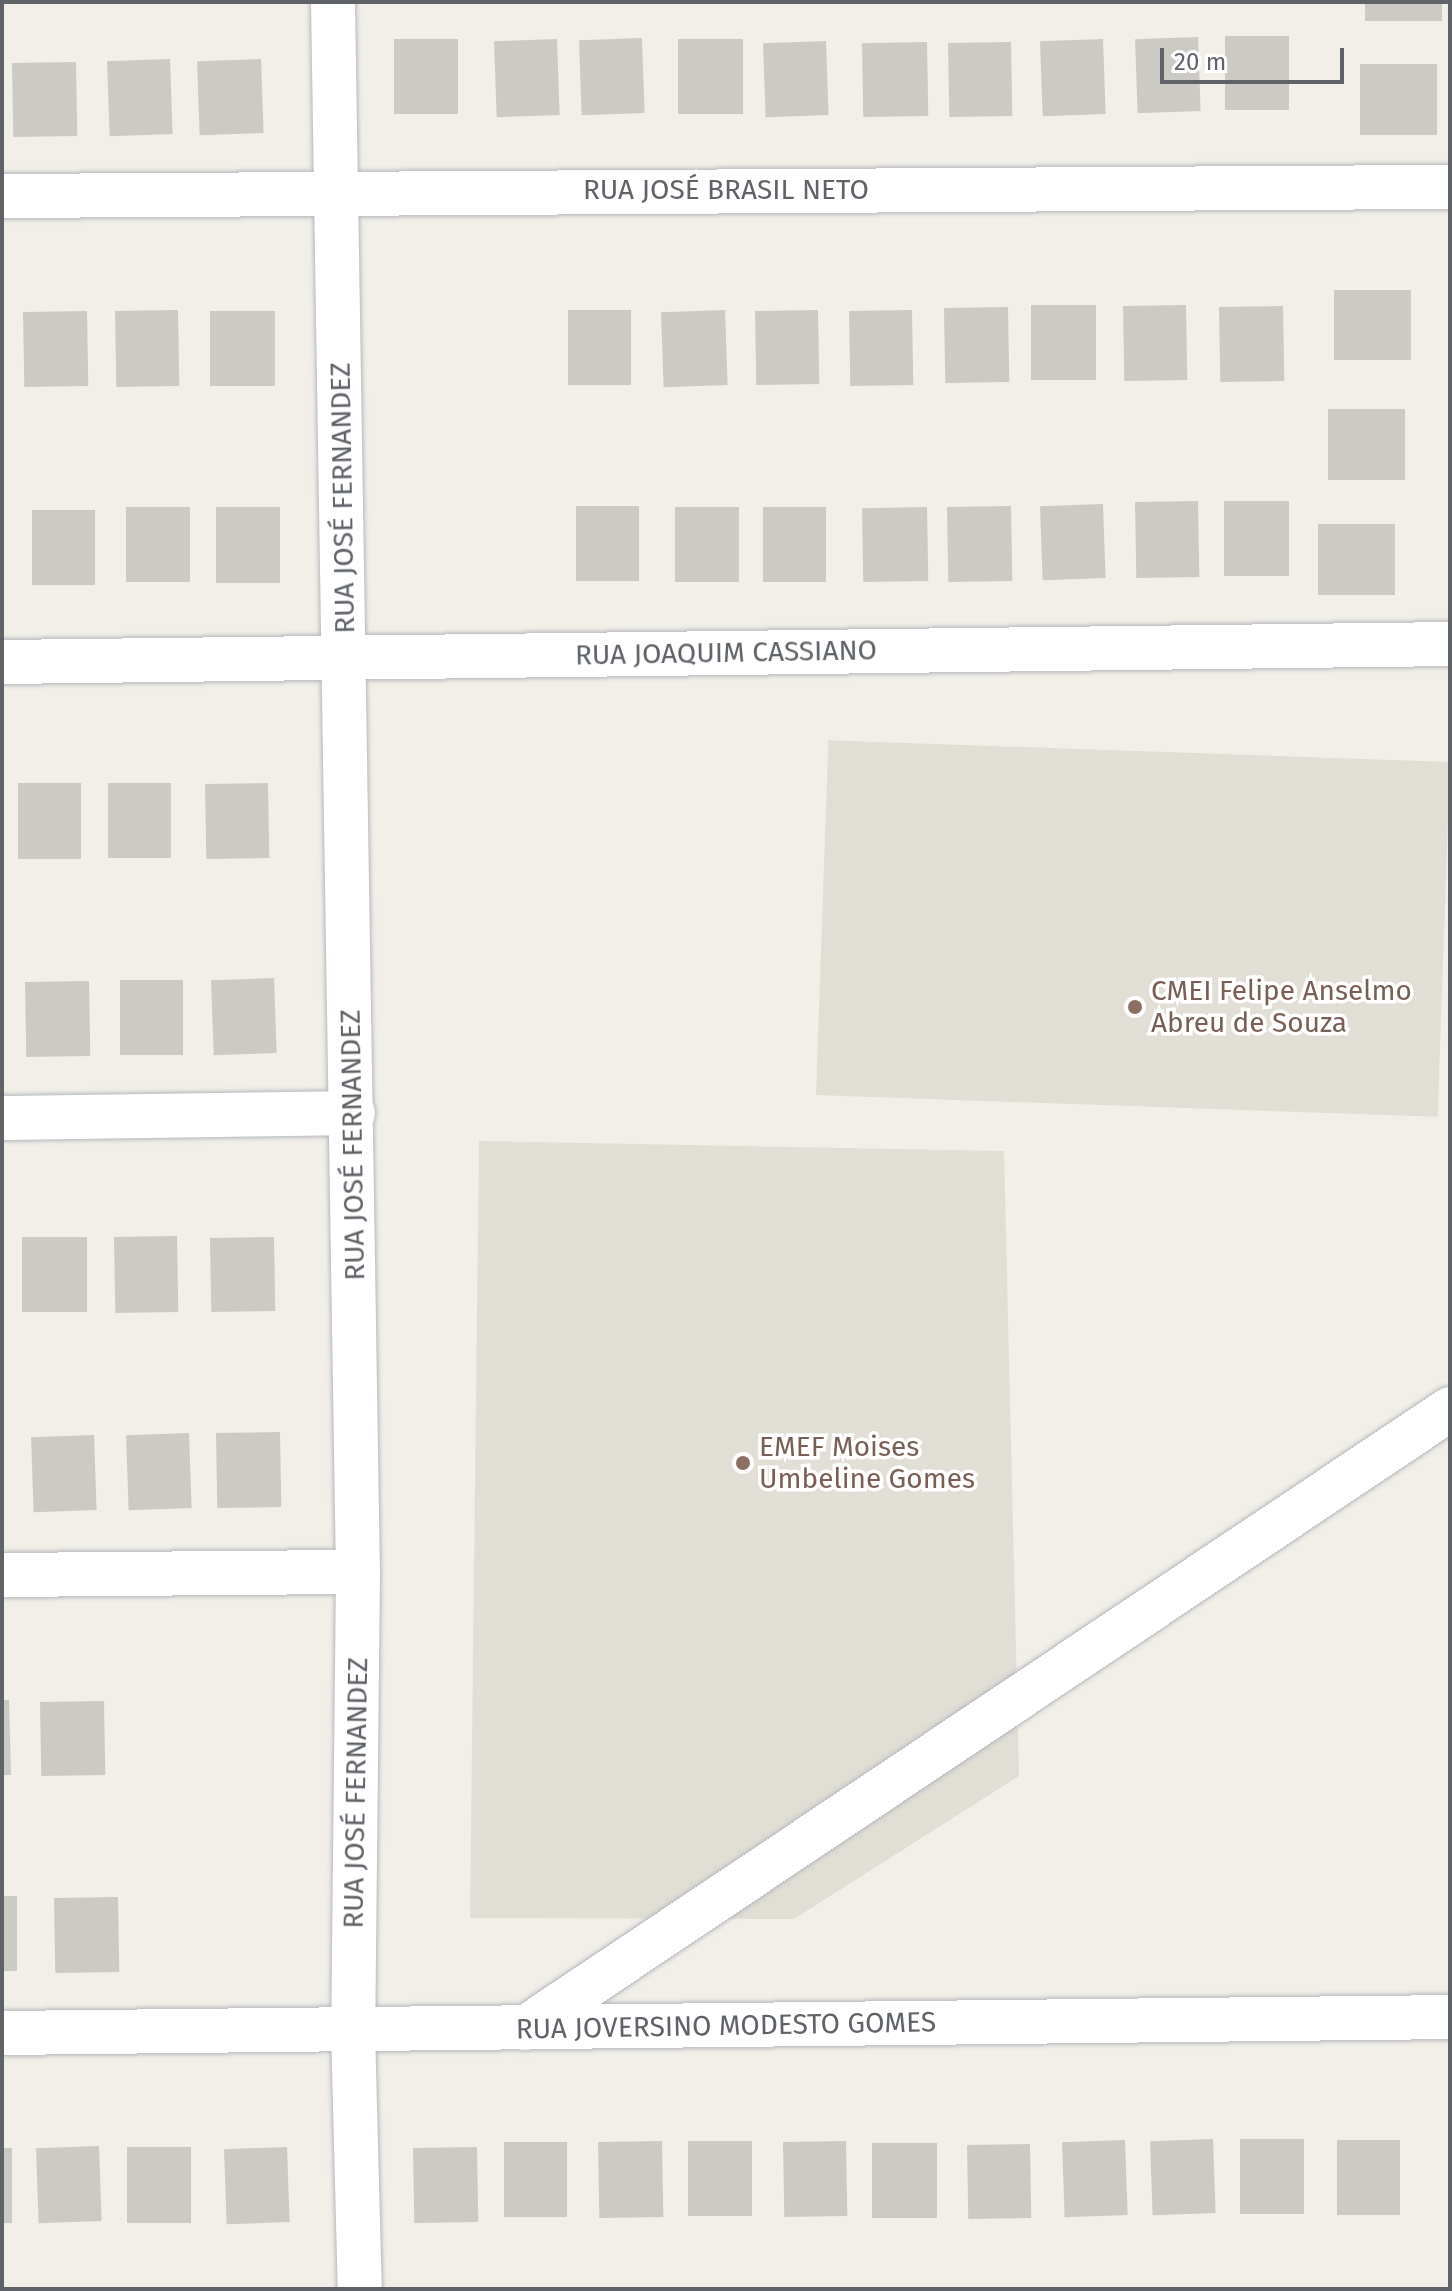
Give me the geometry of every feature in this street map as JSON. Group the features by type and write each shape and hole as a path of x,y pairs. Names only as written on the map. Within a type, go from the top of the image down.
{"street":[{"name":"RUA JOSÉ FERNANDEZ","path":"333,2 339,192 353,1113 358,1572 353,2030 360,2289"},
{"name":"RUA JOSÉ BRASIL NETO","path":"2,196 1450,187"},
{"name":"RUA JOAQUIM CASSIANO","path":"2,662 1450,644"},
{"path":"2,1118 353,1113"},
{"path":"525,2028 1450,1409"},
{"path":"2,1575 358,1572"},
{"name":"RUA JOVERSINO MODESTO GOMES","path":"2,2033 1450,2017"}],"shaded area":[{"name":"CMEI Felipe Anselmo Abreu de Souza","path":"828,740 1450,762 1438,1117 816,1095"},
{"name":"EMEF Moises Umbeline Gomes","path":"479,1141 1004,1151 1019,1776 794,1919 470,1918"}],"building":[{"path":"1365,2 1442,2 1442,21 1365,21"},
{"path":"1225,36 1289,36 1289,110 1225,110"},
{"path":"1198,37 1201,111 1138,113 1135,39"},
{"path":"642,38 645,113 582,115 579,40"},
{"path":"394,39 458,39 458,114 394,114"},
{"path":"557,39 560,115 497,117 494,41"},
{"path":"678,39 743,39 743,114 678,114"},
{"path":"1103,39 1106,114 1043,116 1040,41"},
{"path":"826,41 829,115 766,117 763,43"},
{"path":"927,42 928,116 863,117 862,43"},
{"path":"1011,42 1012,116 949,117 948,43"},
{"path":"170,59 173,134 110,136 107,61"},
{"path":"261,59 264,133 200,135 197,61"},
{"path":"76,62 77,136 13,137 12,63"},
{"path":"1360,64 1437,64 1437,135 1360,135"},
{"path":"1334,290 1411,290 1411,360 1334,360"},
{"path":"1031,305 1096,305 1096,380 1031,380"},
{"path":"1186,305 1187,380 1124,381 1123,306"},
{"path":"1283,306 1284,381 1220,382 1219,307"},
{"path":"1008,307 1009,382 945,383 944,308"},
{"path":"178,310 179,386 116,387 115,311"},
{"path":"568,310 631,310 631,385 568,385"},
{"path":"725,310 728,385 664,387 661,312"},
{"path":"818,310 819,384 756,385 755,311"},
{"path":"912,310 913,385 850,386 849,311"},
{"path":"87,311 88,386 24,387 23,312"},
{"path":"210,311 275,311 275,386 210,386"},
{"path":"1328,409 1405,409 1405,480 1328,480"},
{"path":"1198,501 1199,577 1136,578 1135,502"},
{"path":"1224,501 1289,501 1289,576 1224,576"},
{"path":"1103,504 1106,578 1043,580 1040,506"},
{"path":"576,506 639,506 639,581 576,581"},
{"path":"1011,506 1012,581 948,582 947,507"},
{"path":"126,507 190,507 190,582 126,582"},
{"path":"216,507 280,507 280,583 216,583"},
{"path":"675,507 739,507 739,582 675,582"},
{"path":"763,507 826,507 826,582 763,582"},
{"path":"927,507 928,581 863,582 862,508"},
{"path":"32,510 95,510 95,585 32,585"},
{"path":"1318,524 1395,524 1395,595 1318,595"},
{"path":"18,783 81,783 81,859 18,859"},
{"path":"108,783 171,783 171,858 108,858"},
{"path":"268,783 269,858 206,859 205,784"},
{"path":"274,978 277,1053 214,1055 211,980"},
{"path":"120,980 183,980 183,1055 120,1055"},
{"path":"89,981 90,1056 26,1057 25,982"},
{"path":"177,1236 178,1312 115,1313 114,1237"},
{"path":"22,1237 87,1237 87,1312 22,1312"},
{"path":"274,1237 275,1311 211,1312 210,1238"},
{"path":"280,1432 281,1507 217,1508 216,1433"},
{"path":"189,1433 192,1508 129,1510 126,1435"},
{"path":"94,1435 97,1510 34,1512 31,1437"},
{"path":"2,1700 9,1700 11,1775 2,1775"},
{"path":"104,1701 105,1775 41,1776 40,1702"},
{"path":"2,1896 17,1896 17,1971 2,1971"},
{"path":"118,1897 119,1972 55,1973 54,1898"},
{"path":"1213,2139 1216,2213 1153,2215 1150,2141"},
{"path":"1240,2139 1304,2139 1304,2214 1240,2214"},
{"path":"1125,2140 1128,2215 1065,2217 1062,2142"},
{"path":"1337,2140 1400,2140 1400,2215 1337,2215"},
{"path":"662,2141 663,2217 599,2218 598,2142"},
{"path":"688,2141 752,2141 752,2216 688,2216"},
{"path":"846,2141 847,2216 784,2217 783,2142"},
{"path":"504,2142 567,2142 567,2217 504,2217"},
{"path":"872,2143 937,2143 937,2218 872,2218"},
{"path":"1030,2144 1031,2218 968,2219 967,2145"},
{"path":"99,2146 102,2221 39,2223 36,2148"},
{"path":"127,2147 191,2147 191,2223 127,2223"},
{"path":"287,2147 290,2222 227,2224 224,2149"},
{"path":"477,2147 478,2222 414,2223 413,2148"},
{"path":"2,2148 12,2148 12,2223 2,2223"}],"place":[{"name":"CMEI Felipe Anselmo Abreu de Souza","path":"1135,1007"},
{"name":"EMEF Moises Umbeline Gomes","path":"743,1463"}]}
